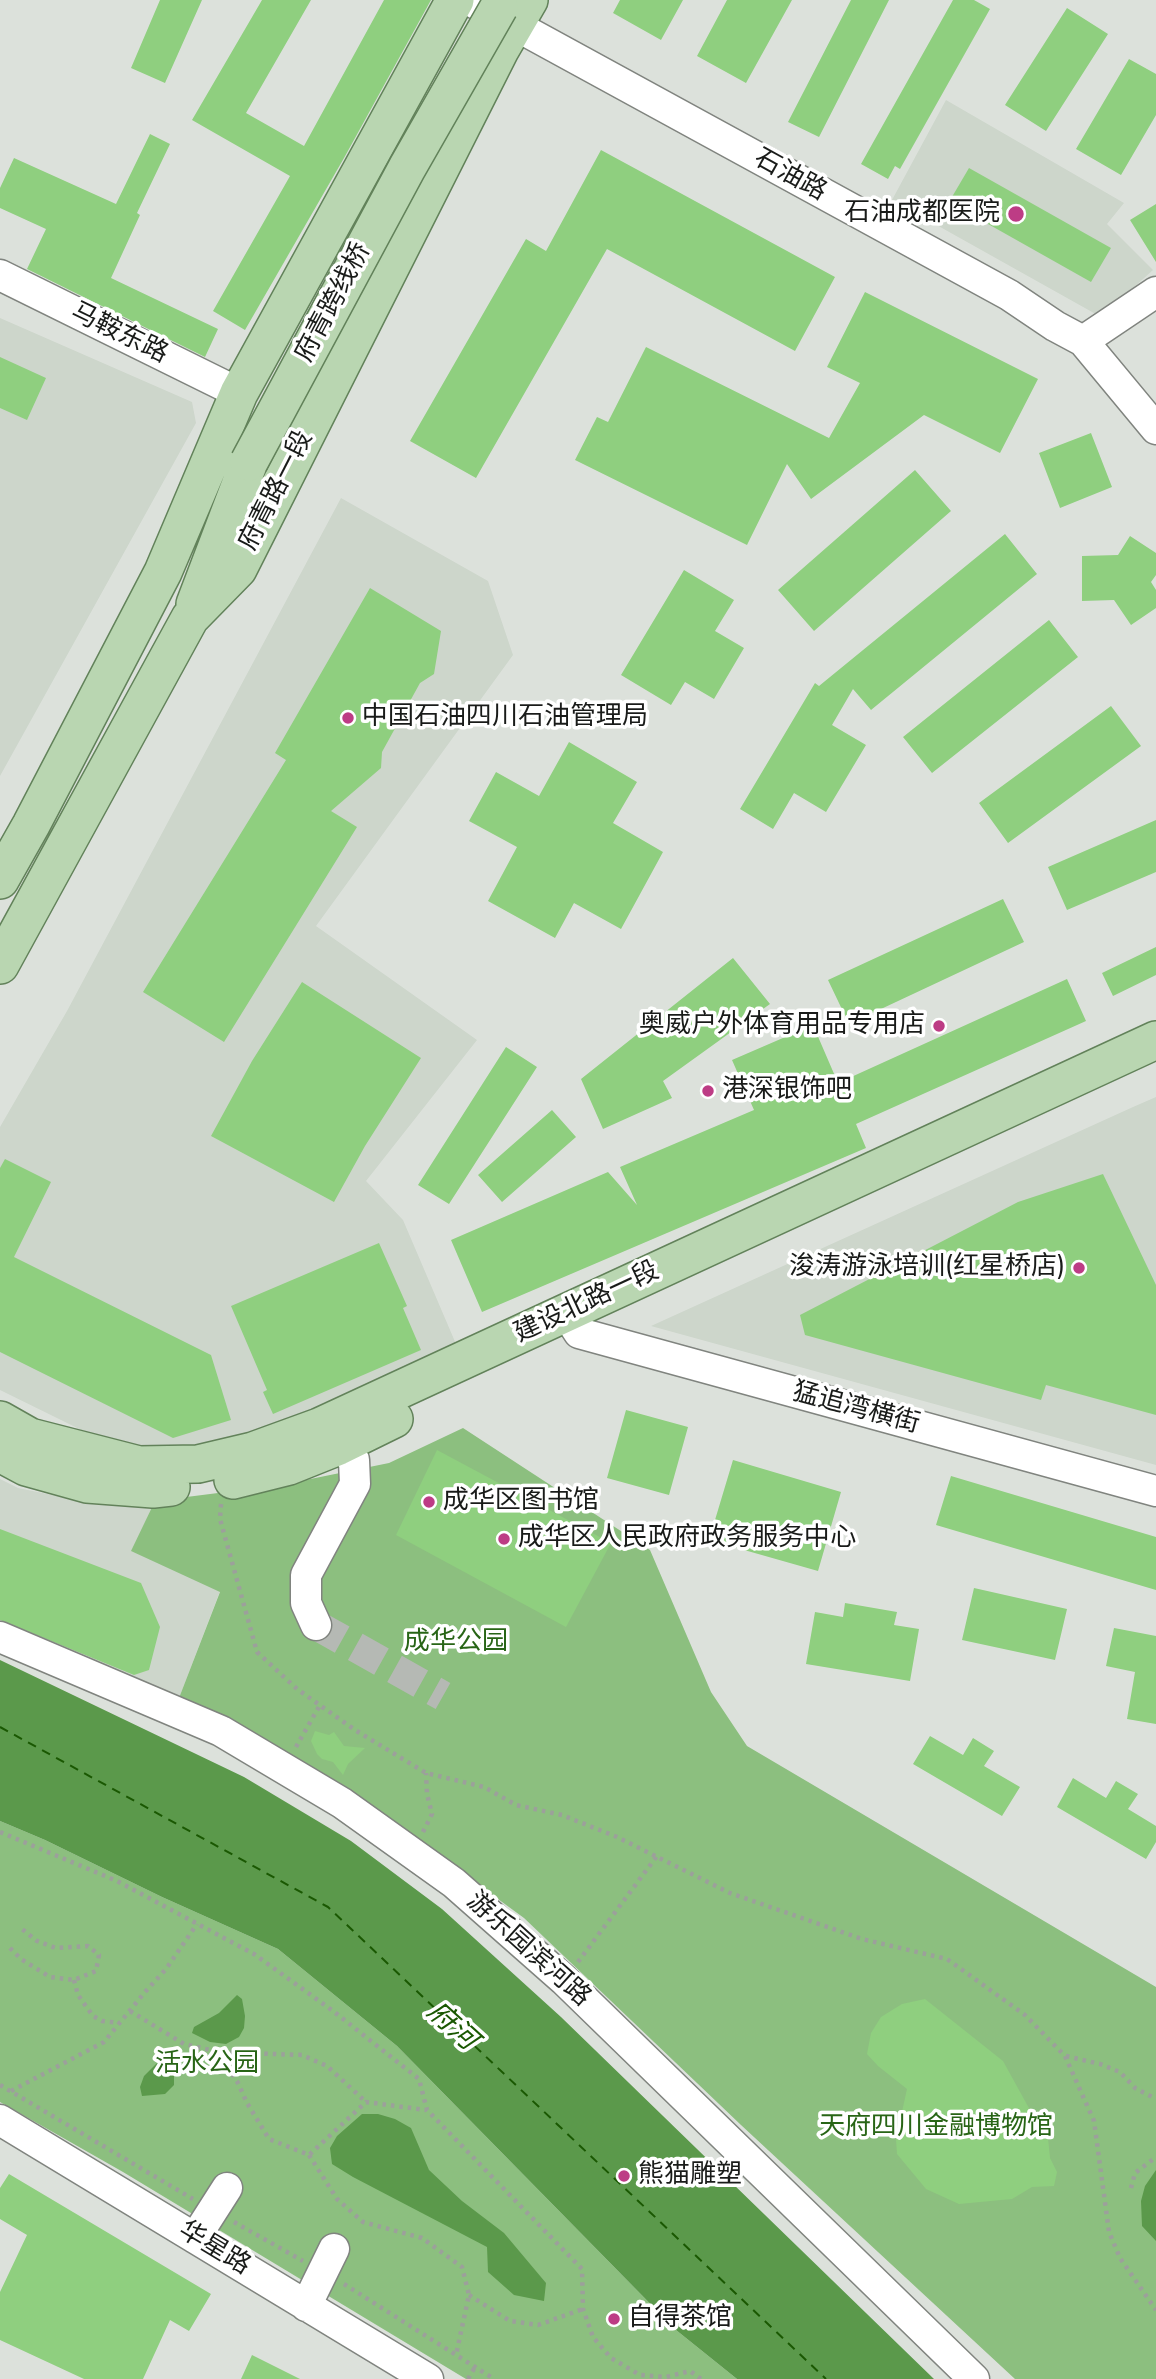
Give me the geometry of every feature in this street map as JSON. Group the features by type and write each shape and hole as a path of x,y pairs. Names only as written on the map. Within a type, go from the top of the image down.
{"main road":[{"path":"0,880 163,572 239,393 454,0"},
{"name":"府青跨线桥","path":"190,618 242,457 484,0"},
{"name":"府青跨线桥","path":"163,572 242,457 407,168 515,8"},
{"name":"府青路一段","path":"0,965 190,618 238,569 515,8"},
{"name":"建设北路一段","path":"0,1453 26,1467 87,1484 153,1489 224,1482 289,1466 339,1446 573,1323 1156,1040"},
{"name":"建设北路一段","path":"0,1420 30,1437 139,1465 198,1464 253,1451 319,1427 573,1323 1156,1066"}],"street":[{"name":"石油路","path":"469,0 515,8 1009,295 1083,341 1156,429"},
{"name":"马鞍东路","path":"0,275 239,393"},
{"path":"1083,341 1156,292"},
{"name":"猛追湾横街","path":"573,1323 1156,1491"},
{"path":"316,1625 306,1603 306,1575 355,1484 354,1460 339,1446"},
{"name":"游乐园滨河路","path":"0,1637 221,1731 342,1804 454,1884 564,1980 974,2379"},
{"name":"华星路","path":"0,2120 428,2379"},
{"path":"195,2238 220,2199"},
{"path":"306,2306 328,2260"}],"path":[{"path":"224,1482 220,1519 257,1652 297,1689 355,1730 426,1773 484,1787 516,1805 562,1815 617,1837 730,1893 862,1939 947,1959 1025,2015 1065,2056 1094,2121 1109,2232 1120,2258 1156,2310"},
{"path":"295,1750 320,1705"},
{"path":"420,1836 432,1814 426,1773"},
{"path":"0,1832 117,1881 265,1962 334,2011 419,2079 427,2110 582,2269 583,2309 593,2337 611,2358 639,2377 666,2377 690,2371 701,2379"},
{"path":"581,1958 657,1856"},
{"path":"10,2091 104,2042 166,1969 197,1924"},
{"path":"10,1948 21,1959 50,1977 74,1980 96,1971 99,1955 88,1946 57,1948 37,1941 22,1928"},
{"path":"74,1980 78,1995 93,2016 102,2021 121,2023"},
{"path":"130,2011 184,2044 219,2052 302,2055 327,2066 366,2102 427,2110"},
{"path":"219,2052 269,2139 309,2155 337,2199 363,2222 422,2238 462,2267 469,2295 456,2355"},
{"path":"1065,2056 1100,2063 1120,2072 1135,2088 1156,2099"},
{"path":"0,2085 220,2199 328,2260 456,2355 494,2379"},
{"path":"309,2155 366,2102"},
{"path":"1131,2188 1135,2173 1156,2157"},
{"path":"469,2295 510,2321 538,2325 583,2309"},
{"path":"468,2379 475,2367"}],"shaded area":[{"name":"石油成都医院","path":"946,100 1124,203 1107,224 1153,270 1101,317 892,200"},
{"path":"0,318 192,402 196,423 0,776"},
{"path":"341,498 488,581 513,655 316,926 477,1040 366,1181 403,1220 456,1344 258,1433 189,1451 120,1449 0,1390 0,1127 67,1011"},
{"path":"1156,1097 1156,1465 651,1326 1133,1107"},
{"path":"0,1479 18,1488 86,1502 155,1501 132,1551 220,1591 179,1698 0,1628"}],"green space":[{"name":"成华公园","path":"463,1428 650,1550 711,1692 747,1746 1156,1987 1156,2379 1015,2379 741,2125 524,1918 387,1818 179,1698 220,1592 131,1551 155,1501 281,1485 389,1463"},
{"name":"活水公园","path":"0,1821 278,1949 397,2046 676,2330 737,2379 466,2379 123,2172 0,2102"}],"water":[{"name":"府河","path":"0,1660 244,1777 351,1841 442,1909 561,2017 934,2379 737,2379 676,2330 397,2046 278,1949 0,1821"},
{"path":"237,1995 242,1999 245,2016 244,2028 239,2037 226,2044 210,2042 192,2033 194,2027 219,2013"},
{"path":"158,2062 170,2066 174,2085 165,2094 142,2096 140,2087 144,2076"},
{"path":"362,2114 378,2114 411,2128 429,2170 462,2201 504,2233 546,2283 544,2301 514,2295 488,2272 487,2247 332,2164 330,2148 337,2136"},
{"path":"1156,2170 1156,2241 1142,2226 1141,2201 1145,2186"}],"building":[{"path":"160,0 202,0 165,83 131,68"},
{"path":"262,0 311,0 246,113 304,146 384,0 431,0 245,330 213,311 290,176 192,120"},
{"path":"620,0 683,0 661,40 613,13"},
{"path":"727,0 792,0 746,83 697,56"},
{"path":"851,0 889,0 819,137 788,122"},
{"path":"953,0 974,0 990,9 900,169 895,166 888,179 861,164"},
{"path":"1067,8 1108,34 1046,131 1005,105"},
{"path":"1129,59 1156,74 1156,115 1121,175 1076,149"},
{"path":"150,134 170,144 137,213 140,215 111,278 218,329 205,357 27,269 46,229 0,208 0,188 14,158 116,204"},
{"path":"601,150 835,277 795,351 607,249 476,478 410,441 526,239 546,251"},
{"path":"969,168 1111,248 1091,282 949,202"},
{"path":"1156,204 1156,262 1130,220"},
{"path":"865,292 1038,379 1000,453 924,415 811,499 787,464 747,545 575,460 597,417 608,422 646,347 829,438 860,383 827,367"},
{"path":"0,357 46,378 27,420 0,408"},
{"path":"1091,433 1112,487 1060,508 1039,453"},
{"path":"915,470 951,511 814,631 778,590"},
{"path":"1005,534 1037,574 871,710 853,689 832,725 866,745 826,812 794,793 773,829 740,809 815,683 819,686"},
{"path":"1130,536 1156,553 1156,575 1151,582 1156,590 1156,608 1131,625 1114,600 1082,601 1082,556 1118,555"},
{"path":"684,570 734,600 715,631 744,648 714,699 685,682 671,705 621,675"},
{"path":"370,588 441,631 434,674 420,683 382,752 381,768 331,811 357,827 224,1042 143,992 286,760 275,753"},
{"path":"1049,620 1078,657 932,773 903,737"},
{"path":"1111,706 1141,746 1008,843 979,803"},
{"path":"569,742 637,782 613,823 663,852 621,929 574,903 555,938 488,901 517,847 469,821 496,772 539,796"},
{"path":"1156,820 1156,872 1067,910 1048,867"},
{"path":"1003,899 1024,942 849,1024 828,980"},
{"path":"1156,947 1156,975 1113,996 1102,973"},
{"path":"733,958 770,1004 663,1081 672,1098 603,1129 581,1079"},
{"path":"1067,979 1086,1021 856,1124 866,1148 482,1312 451,1240 608,1172 637,1205 620,1167 754,1110 732,1060 813,1025 838,1083"},
{"path":"302,982 421,1058 365,1146 334,1202 211,1136 252,1061"},
{"path":"506,1047 537,1067 449,1204 418,1185"},
{"path":"552,1110 576,1137 502,1202 478,1175"},
{"path":"5,1159 51,1182 14,1257 211,1355 231,1420 173,1438 0,1352 0,1168"},
{"path":"1103,1174 1156,1285 1156,1415 1046,1385 1041,1400 805,1335 800,1315 1018,1202"},
{"path":"379,1243 407,1306 403,1308 421,1350 273,1414 263,1392 267,1390 231,1306"},
{"path":"626,1410 688,1427 669,1495 607,1478"},
{"name":"成华区人民政府政务服务中心","path":"437,1450 611,1543 566,1627 396,1535"},
{"path":"733,1460 841,1492 818,1571 709,1540"},
{"path":"951,1476 1156,1537 1156,1590 936,1525"},
{"path":"0,1529 141,1583 160,1627 149,1670 134,1675 0,1620"},
{"path":"974,1588 1067,1609 1055,1660 962,1640"},
{"path":"845,1603 897,1612 894,1625 919,1629 910,1681 806,1664 815,1612 843,1617"},
{"path":"1114,1628 1156,1636 1156,1724 1127,1719 1135,1672 1106,1666"},
{"path":"315,1731 329,1735 334,1732 344,1746 365,1748 348,1764 343,1775 333,1762 322,1759 317,1754 311,1741"},
{"path":"930,1736 963,1755 973,1738 994,1751 984,1766 1020,1787 1002,1816 913,1764"},
{"path":"1073,1778 1106,1798 1116,1781 1138,1794 1128,1809 1156,1826 1156,1842 1146,1859 1057,1807"},
{"path":"925,1999 1003,2061 1037,2118 1039,2129 1048,2138 1050,2158 1057,2172 1054,2186 1032,2187 1012,2199 959,2204 926,2189 897,2154 896,2139 907,2089 867,2054 871,2033 881,2017 902,2004"},
{"path":"9,2174 211,2294 189,2331 170,2320 143,2379 84,2379 0,2340 0,2292 27,2235 0,2219 0,2188"},
{"path":"252,2355 300,2379 241,2379"}],"ferry route":[{"path":"0,1727 328,1907 826,2379"}],"tunnel":[{"path":"316,1625 443,1696"}],"place":[{"name":"石油成都医院","path":"1016,214"},
{"name":"中国石油四川石油管理局","path":"348,718"},
{"name":"奥威户外体育用品专用店","path":"939,1026"},
{"name":"港深银饰吧","path":"708,1091"},
{"name":"浚涛游泳培训(红星桥店)","path":"1079,1268"},
{"name":"成华区图书馆","path":"429,1502"},
{"name":"成华区人民政府政务服务中心","path":"504,1539"},
{"name":"熊猫雕塑","path":"624,2176"},
{"name":"自得茶馆","path":"614,2319"}],"park label":[{"name":"天府四川金融博物馆","path":"936,2128"}]}
